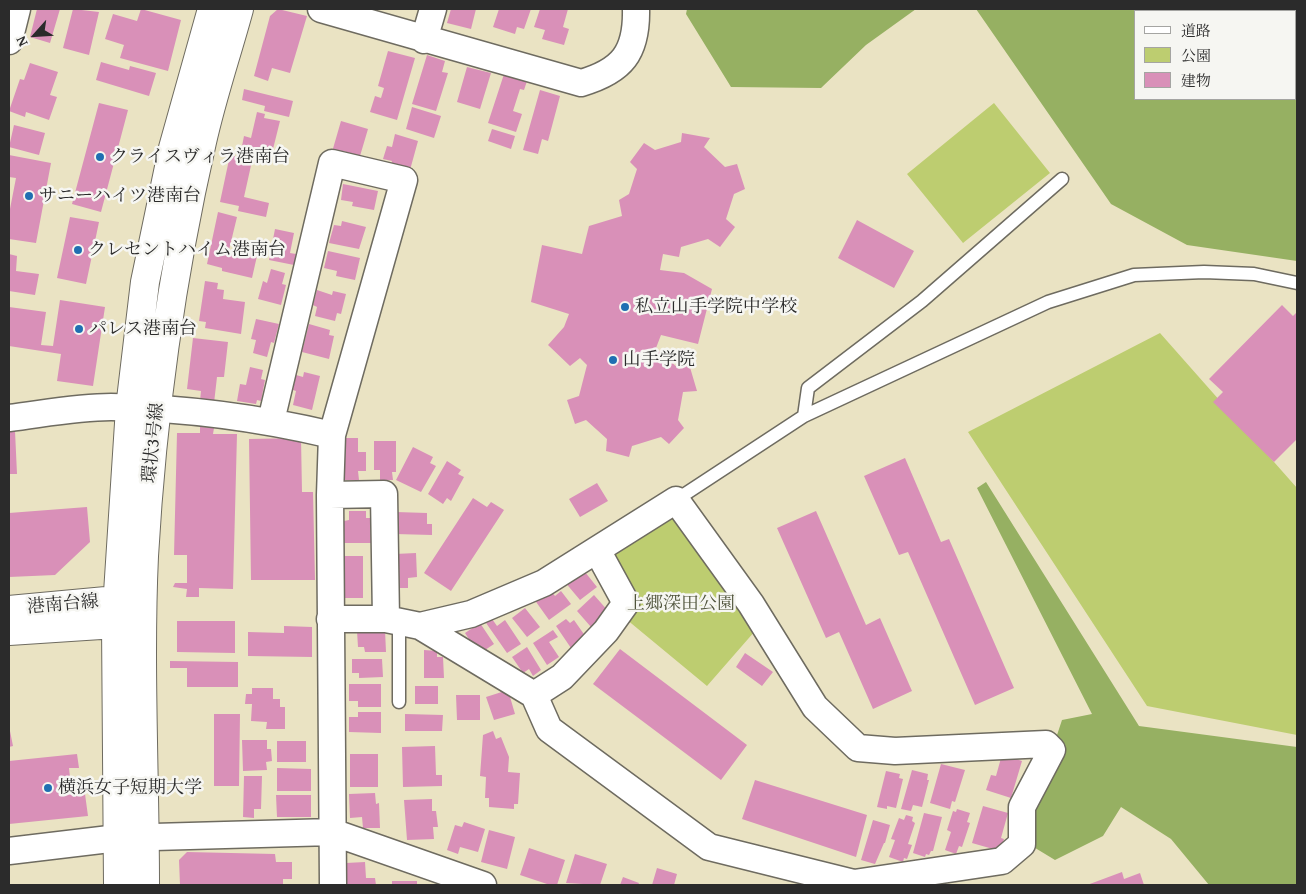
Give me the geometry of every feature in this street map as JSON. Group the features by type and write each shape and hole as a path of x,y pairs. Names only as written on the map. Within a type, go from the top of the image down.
{"street":[{"path":"9,41 17,9"},
{"name":"環状3号線","path":"118,885 125,611 143,408 147,272 173,148 212,9"},
{"name":"環状3号線","path":"143,408 171,298 202,140 239,9"},
{"path":"321,9 424,40 581,83 604,76 627,58 636,23 636,9"},
{"path":"424,40 433,9"},
{"path":"271,421 332,163 404,180 332,435 330,495 332,885"},
{"path":"9,418 109,407 143,408 271,421 332,435"},
{"path":"330,495 384,494 402,622"},
{"path":"330,619 402,622 471,614 535,586 597,550 676,500 751,604 816,707 858,748 895,751 1046,744 1052,750 1022,807 1022,844 1002,861 854,884 709,847 549,729 534,695 402,622"},
{"path":"534,695 562,677 606,631 626,603 597,550"},
{"name":"港南台線","path":"9,610 125,611"},
{"name":"環状3号線","path":"125,611 145,839 145,885"},
{"name":"港南台線","path":"9,631 125,611"},
{"path":"9,850 118,838 145,839 332,832 483,885"}],"lane":[{"path":"804,416 808,388 922,301 1062,180"},
{"path":"676,500 804,416 1048,302 1134,275 1204,272 1254,274 1297,283"},
{"path":"399,702 402,622"}],"green space":[{"path":"687,9 916,9 866,45 821,88 731,87 686,14"},
{"path":"976,9 1297,9 1297,261 1187,245 1111,204"},
{"path":"994,103 1050,173 963,243 907,174"},
{"path":"1160,333 1297,488 1297,735 1147,706 968,432"},
{"path":"986,482 1139,726 1297,747 1297,885 1209,885 1171,839 1121,807 1103,836 1055,860 1022,840 1062,720 1092,714 977,488"},
{"name":"上郷深田公園","path":"674,512 755,631 707,686 626,619 608,553"}],"building":[{"path":"37,9 60,9 50,43 30,37"},
{"path":"73,9 99,12 89,55 63,48"},
{"path":"141,9 181,20 168,71 120,58 124,45 105,39 113,14 137,21"},
{"path":"278,9 307,16 290,73 272,68 268,81 254,76 270,16"},
{"path":"451,9 476,9 471,29 447,23"},
{"path":"499,9 531,9 524,29 517,27 515,34 493,27"},
{"path":"540,9 568,9 563,27 569,29 564,45 542,39 545,30 534,27"},
{"path":"388,51 415,58 397,120 370,112 375,96 381,98 384,88 378,86"},
{"path":"427,55 445,61 442,72 448,73 436,111 412,104"},
{"path":"101,62 129,70 130,66 156,73 149,96 96,80"},
{"path":"30,63 58,72 50,95 57,97 49,120 26,112 25,117 9,111 20,79 24,80"},
{"path":"467,67 491,73 480,109 457,102"},
{"path":"505,71 528,78 524,90 520,89 513,111 522,114 516,132 488,123"},
{"path":"244,89 293,101 289,117 264,111 265,106 242,100"},
{"path":"540,90 560,96 548,141 542,139 538,154 523,150"},
{"name":"クライスヴィラ港南台","path":"99,103 128,110 101,212 72,204"},
{"path":"412,107 441,116 434,138 406,129"},
{"path":"257,112 265,114 264,118 280,121 272,153 242,146 244,136 251,138"},
{"path":"341,121 368,129 360,156 343,151 342,154 332,152"},
{"path":"14,125 45,133 39,155 9,147"},
{"path":"492,129 515,136 511,149 488,141"},
{"path":"682,133 710,138 704,147 725,167 737,164 745,189 734,194 726,219 735,227 720,247 708,239 681,247 679,257 663,254 660,270 684,273 712,289 698,344 661,335 656,348 679,369 689,364 697,391 683,392 678,420 684,428 669,444 661,437 632,446 629,457 606,451 607,439 586,420 575,424 567,400 579,396 587,365 580,358 570,366 548,345 564,327 569,314 531,302 542,245 582,254 589,226 622,216 619,200 629,194 637,169 630,162 644,143 655,150 681,142"},
{"path":"395,134 418,141 410,170 391,165 392,161 383,159 387,146 392,147"},
{"name":"サニーハイツ港南台","path":"9,155 51,163 36,243 9,239 9,214 16,178 9,177"},
{"path":"230,155 252,161 244,197 269,203 266,217 238,211 239,206 220,202"},
{"path":"343,184 378,191 374,210 352,206 353,202 341,200"},
{"path":"218,212 237,217 229,250 257,256 252,278 222,271 222,268 207,264"},
{"name":"クレセントハイム港南台","path":"70,217 99,222 86,284 57,278"},
{"path":"857,220 914,251 894,288 838,258"},
{"path":"342,221 366,227 359,249 329,243 334,225 341,226"},
{"path":"275,229 294,233 290,253 296,254 294,265 269,260"},
{"path":"328,251 360,258 355,280 336,276 337,271 324,268"},
{"path":"9,254 17,256 16,271 39,274 35,295 9,291"},
{"path":"271,269 285,273 282,284 286,285 281,305 258,299 263,281 267,283"},
{"path":"205,281 218,283 217,289 224,290 223,299 245,302 241,334 205,328 206,322 199,321"},
{"path":"317,290 332,295 333,291 346,294 341,314 337,313 335,321 315,316 317,307 313,305"},
{"name":"パレス港南台","path":"60,300 105,307 93,386 57,381 61,354 9,346 9,307 46,312 41,345 53,346"},
{"path":"1282,305 1293,316 1297,312 1297,439 1274,462 1213,402 1223,392 1209,379"},
{"path":"256,319 279,324 274,343 271,342 267,357 253,353 256,340 251,339"},
{"path":"309,324 330,330 329,335 334,336 329,359 302,352"},
{"path":"193,338 228,342 224,377 217,377 214,403 200,401 201,391 187,389"},
{"path":"250,367 263,370 261,379 265,380 261,401 257,400 256,404 237,401 240,384 246,385"},
{"path":"304,372 320,376 312,410 293,405 296,391 293,390 296,375 303,377"},
{"path":"200,427 214,428 213,434 237,434 233,589 199,588 199,597 186,597 187,589 173,587 175,583 187,583 187,555 174,555 177,433 200,433"},
{"path":"9,431 15,431 17,474 9,474"},
{"path":"301,438 302,492 313,492 315,580 251,580 249,439"},
{"path":"342,438 358,438 358,452 366,452 366,471 358,471 359,480 342,480"},
{"path":"374,441 396,441 396,472 392,472 393,480 380,480 380,470 374,470"},
{"path":"413,447 433,457 430,463 436,466 421,492 396,480"},
{"path":"905,458 941,542 949,539 1014,688 975,705 908,552 899,555 864,476"},
{"path":"447,461 461,470 458,474 464,477 451,501 447,498 443,504 428,494"},
{"path":"597,483 608,501 580,517 569,499"},
{"path":"473,498 487,507 491,502 504,510 451,591 424,573"},
{"path":"87,507 90,542 55,575 9,577 9,513"},
{"path":"349,511 366,511 366,518 370,518 371,543 344,543 344,521 349,520"},
{"path":"816,511 866,625 880,618 912,691 873,709 839,632 826,638 777,528"},
{"path":"396,512 427,513 427,524 432,524 432,535 395,534"},
{"path":"416,553 417,577 408,578 408,588 397,588 395,554"},
{"path":"344,556 363,556 363,598 343,598"},
{"path":"581,567 597,587 580,600 564,581"},
{"path":"549,588 555,596 561,591 571,604 549,620 534,599"},
{"path":"594,595 609,612 591,627 577,611"},
{"path":"525,608 540,627 527,637 512,618"},
{"path":"490,616 497,626 505,620 521,644 507,653 484,620"},
{"path":"566,619 570,623 574,620 588,640 573,651 556,626"},
{"path":"177,621 235,621 235,653 177,652"},
{"path":"480,623 494,644 485,650 481,646 476,650 465,633"},
{"path":"284,626 312,627 312,657 248,656 248,632 284,633"},
{"path":"385,630 386,652 365,652 364,647 358,647 357,631"},
{"path":"553,630 558,637 549,642 559,657 547,665 533,643"},
{"path":"527,647 541,670 533,676 529,669 523,673 512,657"},
{"path":"620,649 747,745 721,780 593,684"},
{"path":"424,650 437,651 437,657 443,657 444,678 424,678"},
{"path":"745,653 773,672 762,686 736,667"},
{"path":"352,659 382,659 383,677 359,678 359,673 352,673"},
{"path":"170,661 238,662 238,687 187,687 187,668 170,668"},
{"path":"349,684 381,684 381,707 358,707 358,701 349,701"},
{"path":"415,686 438,686 438,704 415,704"},
{"path":"252,688 273,688 273,699 280,699 280,707 285,707 285,729 266,729 267,722 251,721 252,704 245,704 246,694 252,694"},
{"path":"508,690 515,714 494,720 486,697"},
{"path":"456,695 480,695 480,720 457,720"},
{"path":"358,712 381,712 381,733 349,732 349,717 358,717"},
{"path":"214,714 240,714 239,786 214,786"},
{"path":"405,714 443,715 442,731 405,731"},
{"path":"9,726 13,746 9,747"},
{"path":"493,731 496,739 501,737 509,757 508,772 520,773 518,804 514,804 514,809 489,807 489,798 485,798 486,777 480,776 483,735"},
{"path":"242,740 267,740 267,749 271,749 272,761 266,762 267,770 243,771"},
{"path":"277,741 306,741 306,762 277,762"},
{"path":"435,746 436,775 442,775 442,786 403,787 402,747"},
{"name":"横浜女子短期大学","path":"77,754 79,768 69,768 72,796 85,794 88,816 9,824 9,761"},
{"path":"350,754 378,754 378,787 350,787"},
{"path":"1007,756 1022,761 1011,798 986,790 991,775 996,776 1001,758 1006,760"},
{"path":"941,764 965,770 955,802 952,801 950,809 930,803"},
{"path":"277,768 311,769 311,791 277,791"},
{"path":"912,770 928,774 927,780 929,780 922,807 913,805 911,811 901,809"},
{"path":"886,771 900,774 899,778 903,779 896,808 887,806 887,809 877,807"},
{"path":"244,776 262,776 261,809 254,809 254,818 243,817"},
{"path":"755,780 867,815 856,857 742,819"},
{"path":"375,793 376,804 379,803 380,828 363,828 362,817 350,818 349,794"},
{"path":"276,795 311,795 311,817 277,817"},
{"path":"432,799 432,811 436,811 438,827 433,827 434,839 407,840 404,800"},
{"path":"983,806 1008,813 1001,838 1004,839 1000,851 972,843"},
{"path":"957,809 970,813 967,822 970,823 962,847 959,846 956,854 945,850 951,832 947,830 953,811 956,812"},
{"path":"924,813 942,817 933,851 929,855 926,854 925,857 913,853"},
{"path":"906,815 913,817 912,821 915,823 908,844 912,845 907,859 904,858 903,862 889,857 895,840 891,839 899,818 904,820"},
{"path":"873,820 890,825 885,843 875,864 861,860"},
{"path":"464,822 485,829 478,852 460,847 458,854 447,850 455,825 462,827"},
{"path":"489,830 515,837 507,869 481,862"},
{"path":"529,848 565,860 557,885 550,885 520,875"},
{"path":"187,852 275,854 276,862 292,862 292,879 283,879 283,885 180,885 179,860"},
{"path":"575,854 607,864 600,885 566,883"},
{"path":"365,862 366,878 375,878 376,885 347,885 346,863"},
{"path":"657,868 677,874 674,885 652,885"},
{"path":"1122,872 1124,879 1140,873 1144,885 1087,885"},
{"path":"623,877 639,883 638,885 620,885"},
{"path":"392,881 417,881 417,885 392,885"}],"place":[{"name":"クライスヴィラ港南台","path":"100,157"},
{"name":"サニーハイツ港南台","path":"29,196"},
{"name":"クレセントハイム港南台","path":"78,250"},
{"name":"私立山手学院中学校","path":"625,307"},
{"name":"パレス港南台","path":"79,329"},
{"name":"山手学院","path":"613,360"},
{"name":"横浜女子短期大学","path":"48,788"}]}
